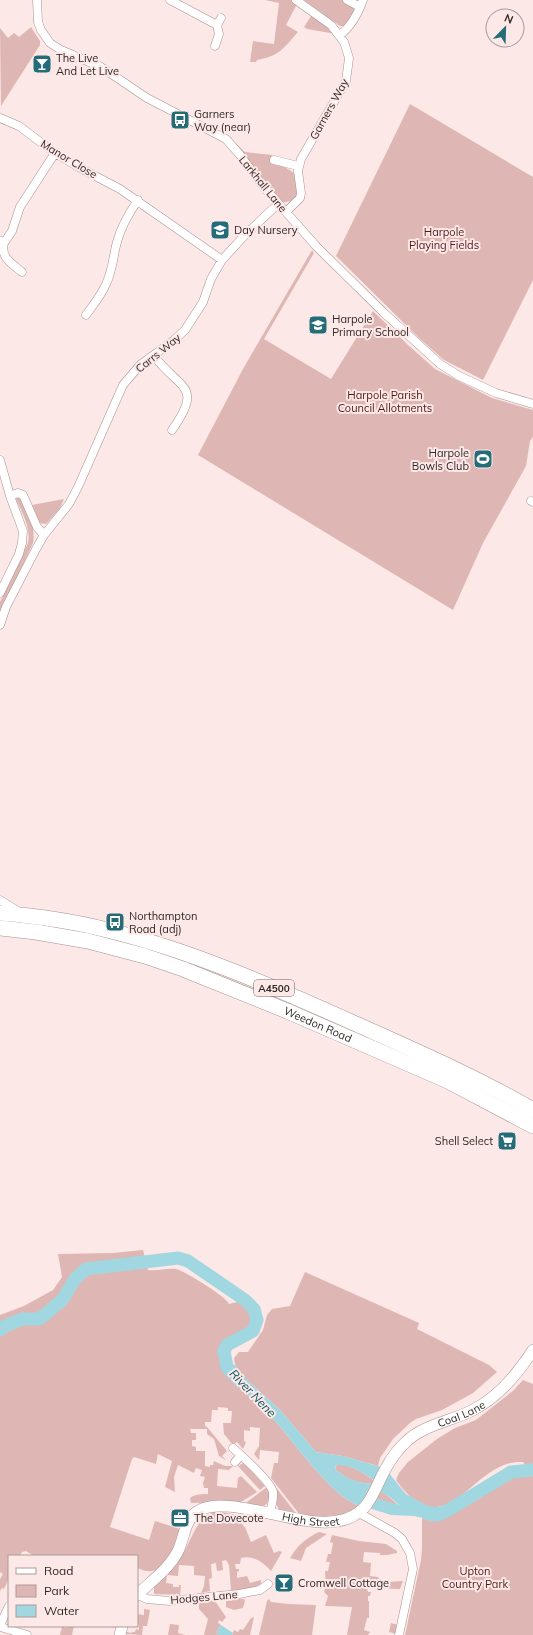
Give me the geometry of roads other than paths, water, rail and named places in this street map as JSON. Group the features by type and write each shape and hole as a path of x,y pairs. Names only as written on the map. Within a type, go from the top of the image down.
{"highway":[{"name":"Weedon Road","path":"0,913 27,915 106,929 175,950 265,984 450,1066 501,1091 533,1110"},
{"name":"Weedon Road","path":"0,928 36,932 88,941 145,956 183,969 287,1011 448,1081 533,1126"}],"street":[{"name":"Larkhall Lane","path":"37,0 38,22 41,30 50,43 61,50 101,67 147,98 226,139 262,185 316,246 388,317 440,364 459,376 496,393 533,404"},
{"path":"170,0 219,22 215,46"},
{"name":"Garners Way","path":"296,0 332,25 344,42 349,58 346,81 298,166"},
{"path":"340,35 352,23 361,3 347,0"},
{"name":"Manor Close","path":"0,118 19,126 55,153 138,200 222,260"},
{"path":"22,272 4,256 2,241 12,231 20,207 55,153"},
{"path":"274,160 298,166 302,192 300,198 286,212"},
{"path":"86,315 99,298 106,284 111,272 121,230 138,200"},
{"name":"Carrs Way","path":"0,625 6,607 44,535 74,496 123,384 140,365 154,356 185,330 194,319 203,302 211,278 222,260 244,236 278,204"},
{"path":"154,356 161,365 182,385 188,396 186,410 172,430"},
{"path":"0,460 10,496 23,531 22,543 0,593"},
{"path":"10,496 18,493 23,495 37,527 44,535"},
{"path":"0,900 6,906 27,915"},
{"name":"Coal Lane","path":"362,1510 377,1489 385,1470 404,1443 415,1434 472,1411 488,1400 504,1388 533,1350"},
{"path":"233,1448 272,1490 273,1501 270,1514"},
{"path":"235,1462 241,1455"},
{"name":"High Street","path":"138,1594 168,1565 178,1552 190,1519 196,1512 209,1507 219,1506 240,1508 328,1523 346,1519 362,1510"},
{"path":"362,1510 402,1539 410,1553 413,1569 399,1635"},
{"name":"Hodges Lane","path":"138,1595 147,1599 170,1601 239,1594 260,1590 268,1584"},
{"path":"8,1608 0,1627 27,1635"}],"water":[{"path":"235,1365 243,1376 281,1411 316,1452 343,1456 381,1467 375,1481 362,1472 347,1466 336,1465 335,1469 348,1478 358,1482 374,1484 371,1489 366,1491 369,1495 360,1506 349,1501 338,1493 316,1470 271,1416 224,1373"},
{"path":"388,1472 406,1494 428,1506 442,1507 447,1516 433,1520 414,1516 391,1515 369,1508 375,1498 399,1505 379,1491"},
{"path":"221,1625 233,1633 232,1635 219,1635 216,1633"}],"waterway":[{"name":"River Nene","path":"0,1330 5,1326 22,1319 39,1319 63,1299 75,1279 86,1269 178,1258 188,1261 245,1300 254,1309 257,1320 253,1331 227,1345 224,1351 227,1367 240,1381"},
{"name":"River Nene","path":"428,1514 438,1515 450,1509 511,1472 533,1470"}],"place":[{"name":"The Live And Let Live","path":"42,64"},
{"name":"Garners Way (near)","path":"180,120"},
{"name":"Day Nursery","path":"220,230"},
{"name":"Harpole Primary School","path":"318,325"},
{"name":"Harpole Bowls Club","path":"483,459"},
{"name":"Northampton Road (adj)","path":"115,922"},
{"name":"Shell Select","path":"507,1141"},
{"name":"The Dovecote","path":"180,1518"},
{"name":"Cromwell Cottage","path":"284,1583"}],"park label":[{"name":"Harpole Playing Fields","path":"444,238"},
{"name":"Harpole Parish Council Allotments","path":"385,401"},
{"name":"Upton Country Park","path":"475,1577"}]}
